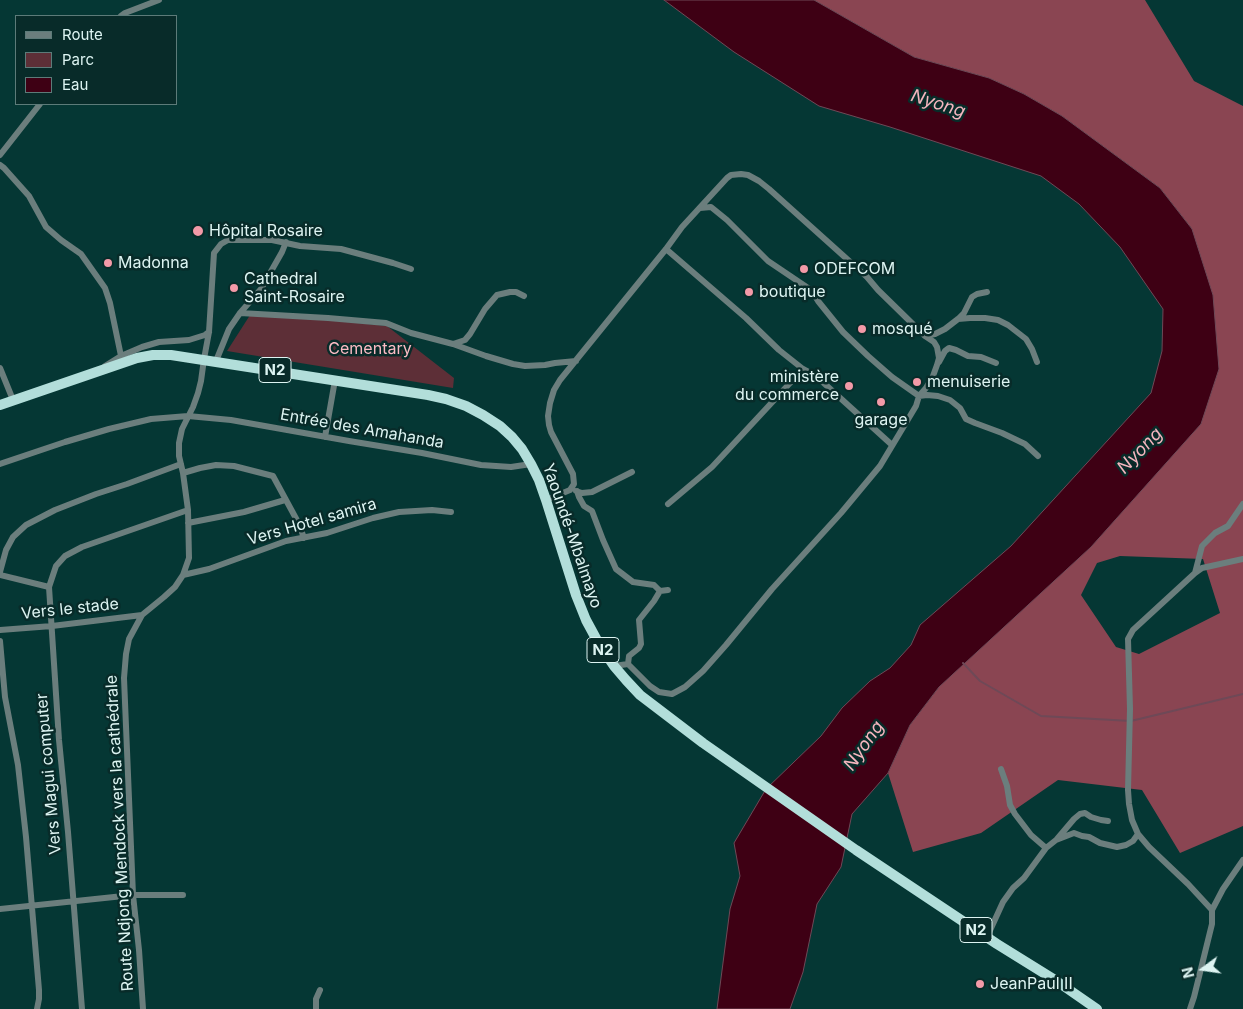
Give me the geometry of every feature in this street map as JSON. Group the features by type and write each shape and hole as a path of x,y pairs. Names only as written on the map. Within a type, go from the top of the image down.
{"highway":[{"name":"Yaoundé-Mbalmayo","path":"0,405 118,363 153,355 171,355 428,395 466,406 483,415 500,426 512,437 531,464 539,480 576,595 586,620 614,666 640,695 754,779 987,938"},
{"name":"N2","path":"987,938 1055,980 1097,1009"}],"street":[{"path":"122,15 159,0"},
{"path":"0,155 39,105"},
{"path":"0,165 29,196 46,227 81,254 105,288 110,303 120,356"},
{"path":"660,591 654,585 633,582 616,569 592,511 584,506 574,491 573,474 551,432 548,416 554,390 560,380 682,227 727,178 741,174 753,178 770,190 827,240 867,277 924,336 934,342 937,347 937,365"},
{"path":"700,208 711,207 768,260 810,290 843,332 868,356 919,396 938,396 950,400 960,408 966,419 1025,444 1038,456"},
{"name":"Route Ndjong Mendock vers la cathédrale","path":"143,1009 133,894 124,678 127,645 142,615 175,587 183,575 189,558 188,510 179,443 182,429 198,393 209,332 214,253 221,244 228,240 272,240 300,246 341,249 411,269"},
{"path":"216,361 229,329 261,289 286,242"},
{"path":"666,249 746,318 779,350 816,376 892,445"},
{"path":"453,344 465,340 497,294 516,292 524,296"},
{"path":"924,336 935,334 945,329 964,313 972,297 987,292"},
{"path":"240,313 386,323 411,333 525,366 576,361"},
{"path":"958,319 985,318 998,320 1008,325 1026,339 1037,362"},
{"path":"96,372 120,356 142,347 158,342 189,340 209,332"},
{"path":"628,664 650,686 659,692 672,694 685,687 709,664 880,466 916,406 919,396 926,388 945,351 949,348 968,356 981,357 996,363"},
{"path":"0,368 13,400"},
{"path":"668,504 712,467 804,369"},
{"path":"325,437 335,380"},
{"name":"Entrée des Amahanda","path":"0,464 109,429 151,419 188,416 231,420 422,452 481,465 512,466 531,464"},
{"path":"0,572 12,537 26,525 55,510 88,497 181,464"},
{"path":"183,473 216,465 234,466 273,476 299,524 304,538"},
{"path":"546,500 574,491 582,493 592,492 632,472"},
{"path":"188,522 244,512 285,500"},
{"path":"1195,573 1202,546 1215,533 1228,526 1243,504"},
{"path":"0,575 49,587 56,566 65,556 82,547 188,510"},
{"name":"Vers Hotel samira","path":"183,575 209,569 286,541 327,533 399,512 432,510 451,512"},
{"path":"1212,910 1149,847 1138,834 1132,820 1128,790 1130,709 1128,639 1132,630 1202,568 1243,559"},
{"name":"Vers Magui computer","path":"49,587 58,731 82,1009"},
{"path":"660,591 668,590"},
{"path":"628,664 629,656 641,644 639,620 660,591"},
{"name":"Vers le stade","path":"0,630 142,615"},
{"path":"0,641 5,697 18,765 39,990 37,1009"},
{"path":"614,666 628,664"},
{"path":"1001,769 1007,786 1010,805 1015,814 1031,835 1046,848"},
{"path":"987,938 1003,902 1013,888 1024,878 1046,848 1056,840 1074,819 1080,814 1085,813 1091,817 1108,821"},
{"path":"1056,840 1074,833 1117,847 1133,841 1138,834"},
{"path":"1190,1009 1212,924 1212,910 1223,889 1243,860"},
{"path":"0,909 133,894 183,895"},
{"path":"316,1009 316,999 320,990"}],"green space":[{"name":"Cementary","path":"252,312 387,326 454,378 453,388 227,351"}],"shaded area":[{"path":"814,0 1145,0 1194,81 1243,106 1243,826 1180,853 1142,790 1058,780 981,833 913,852 888,773 910,725 939,687 1201,424 1192,229 1160,188 1062,116 1024,94 989,78 914,57","holes":["1120,556 1203,559 1220,613 1139,654 1116,647 1081,595 1097,563"]}],"water":[{"name":"Nyong","path":"664,0 814,0 914,57 989,78 1024,94 1062,116 1160,188 1192,229 1213,295 1219,369 1201,424 1091,547 939,687 910,725 888,773 852,814 841,867 817,904 803,972 790,1009 717,1009 730,909 740,876 734,843 766,789 821,736 842,708 870,681 890,668 911,645 920,625 1011,546 1151,393 1162,351 1163,309 1120,247 1079,204 1041,176 819,106 734,52"}],"waterway":[{"path":"963,663 980,681 1041,716 1131,721 1243,694"}],"place":[{"name":"Hôpital Rosaire","path":"198,231"},
{"name":"Madonna","path":"108,263"},
{"name":"ODEFCOM","path":"804,269"},
{"name":"Cathedral Saint-Rosaire","path":"234,288"},
{"name":"boutique","path":"749,292"},
{"name":"mosqué","path":"862,329"},
{"name":"menuiserie","path":"917,382"},
{"name":"ministère du commerce","path":"849,386"},
{"name":"garage","path":"881,402"},
{"name":"JeanPaul II","path":"980,984"}]}
